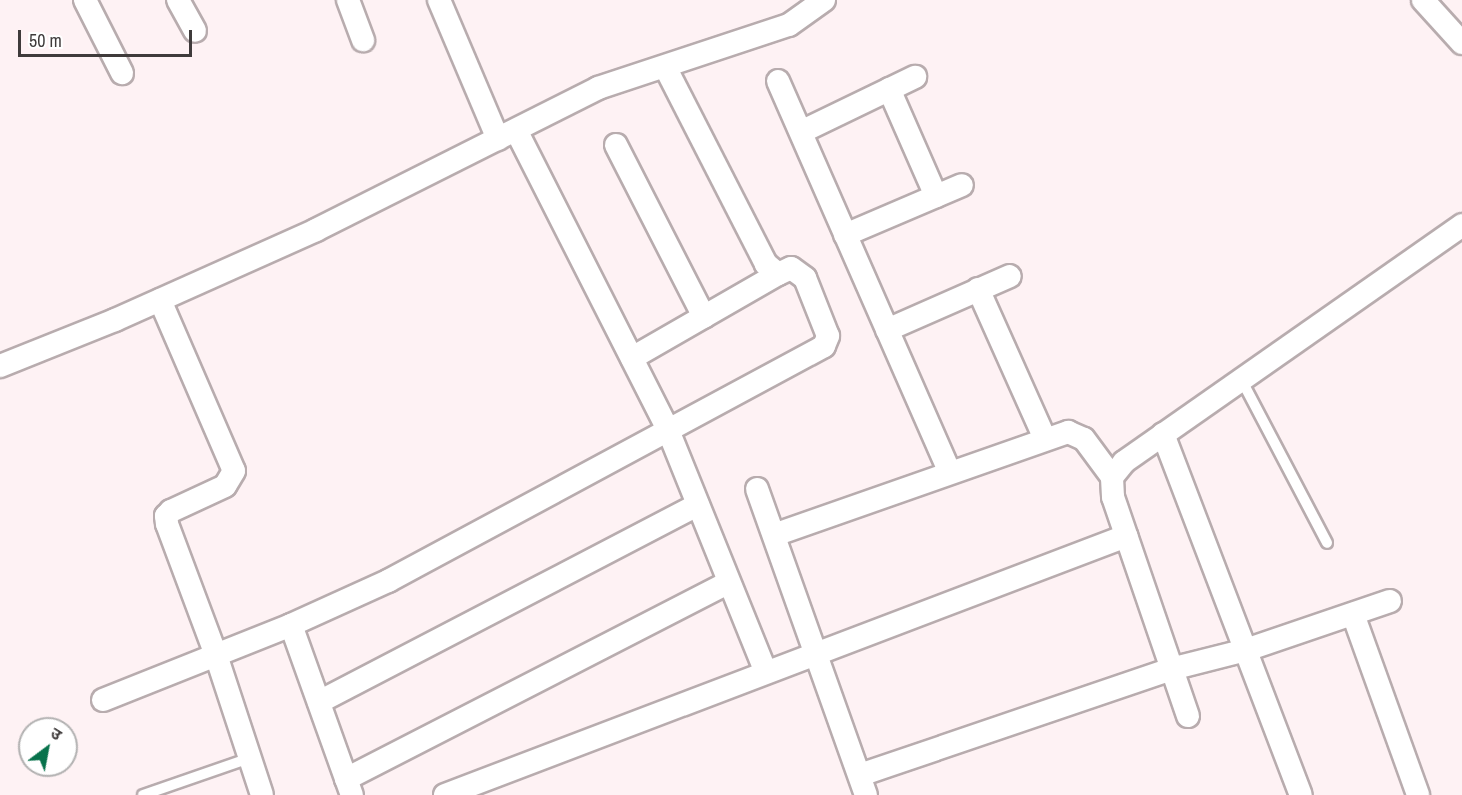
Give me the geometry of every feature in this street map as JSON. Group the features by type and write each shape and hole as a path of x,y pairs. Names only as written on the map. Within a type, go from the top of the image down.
{"street":[{"path":"86,0 122,73"},
{"path":"178,0 195,31"},
{"path":"348,0 363,40"},
{"path":"439,0 507,134 632,358 668,430 765,670"},
{"path":"0,366 160,300 316,230 598,88 789,25 824,0"},
{"path":"1423,0 1462,43"},
{"path":"665,67 766,264 778,274"},
{"path":"801,132 915,77"},
{"path":"778,81 950,472"},
{"path":"889,89 936,196"},
{"path":"616,146 704,317"},
{"path":"845,234 962,185"},
{"path":"1188,716 1110,487 1112,477 1124,462 1462,225"},
{"path":"103,700 291,625 388,581 824,346 828,336 805,278 791,268 632,358"},
{"path":"887,330 1010,276"},
{"path":"978,289 1045,439"},
{"path":"160,300 234,471 225,486 166,516 216,655 262,795"},
{"path":"774,535 1068,432 1077,434 1112,477"},
{"path":"1164,434 1301,795"},
{"path":"757,489 817,651 863,785 1171,669 1246,650 1390,601"},
{"path":"319,702 698,505"},
{"path":"445,795 765,670 1126,536"},
{"path":"291,625 349,787 728,582"},
{"path":"1353,614 1418,795"}],"lane":[{"path":"1241,380 1327,543"},
{"path":"143,795 250,758"}]}
